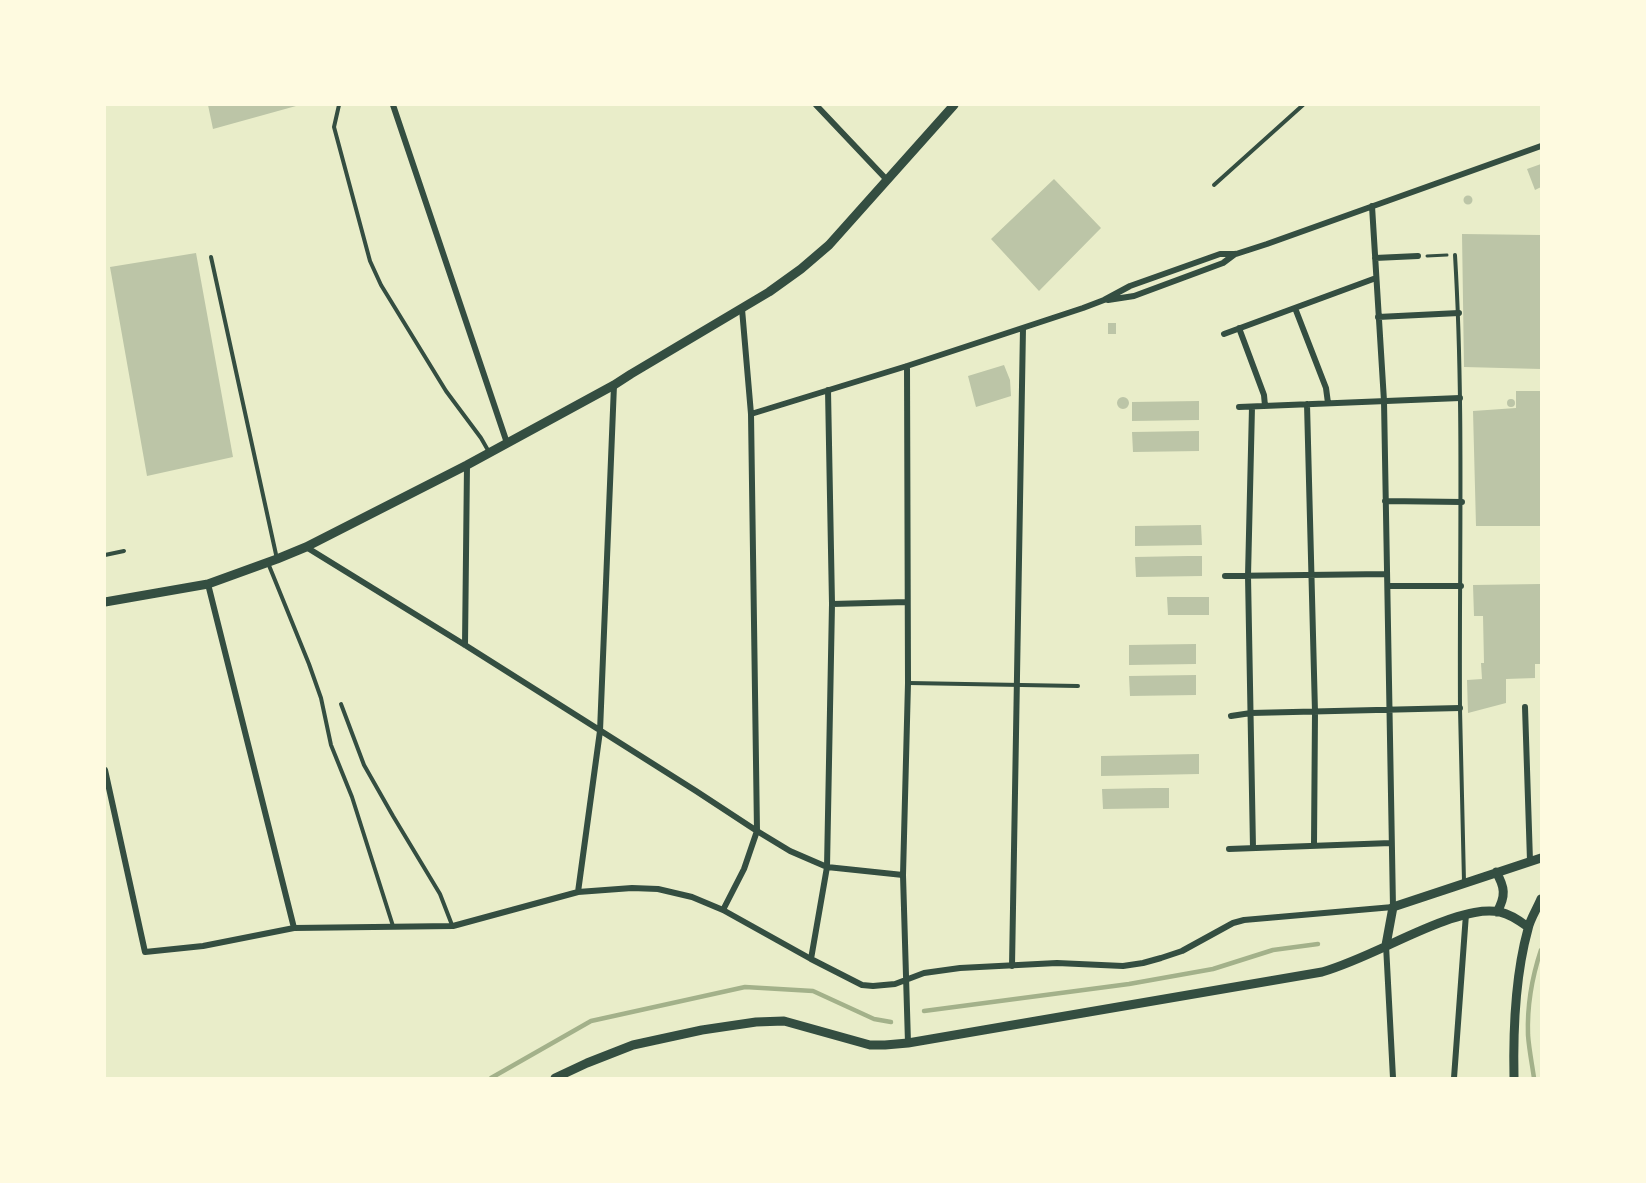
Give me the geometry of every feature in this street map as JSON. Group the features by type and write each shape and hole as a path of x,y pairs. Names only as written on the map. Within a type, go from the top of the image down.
{"street":[{"path":"393,105 507,443"},
{"path":"816,105 887,180"},
{"path":"105,602 208,584 306,547 467,465 614,385 742,309 793,275 822,251 954,105"},
{"path":"1104,300 1134,296 1223,263 1236,254 1541,146"},
{"path":"1372,206 1384,401 1393,907 1386,945 1393,1078"},
{"path":"751,414 1023,328 1104,300 1130,286 1220,254 1236,254"},
{"path":"1375,258 1418,256"},
{"path":"1224,334 1376,278"},
{"path":"1295,308 1326,388 1328,403"},
{"path":"723,910 744,869 757,831 751,414 742,309"},
{"path":"1378,317 1459,314"},
{"path":"1012,966 1023,328"},
{"path":"1239,328 1264,395 1265,406"},
{"path":"908,366 908,683 903,875 908,1043"},
{"path":"578,892 600,731 614,385"},
{"path":"811,959 827,867 832,604 828,390"},
{"path":"1239,407 1460,398"},
{"path":"1307,404 1315,712 1314,845"},
{"path":"1252,407 1248,576 1253,848"},
{"path":"465,645 467,465"},
{"path":"1385,501 1462,502"},
{"path":"306,547 790,851 827,867 903,875"},
{"path":"1225,576 1387,574"},
{"path":"208,584 294,927"},
{"path":"1388,586 1461,586"},
{"path":"832,604 907,602"},
{"path":"1525,706 1530,861"},
{"path":"1231,716 1251,713 1460,708"},
{"path":"105,770 145,952 203,946 294,927 453,926 578,892 632,888 658,889 692,897 723,910 862,985 886,986 940,970 1057,963 1123,966 1143,963 1182,951 1233,923 1244,920 1393,907 1541,858"},
{"path":"1229,849 1391,843"},
{"path":"1496,872 1502,881 1504,892 1497,912"},
{"path":"1514,1078 1514,1027 1520,965 1528,927 1541,899"},
{"path":"555,1078 594,1059 633,1046 702,1029 784,1021 870,1045 908,1043 1322,972 1339,967 1429,926 1482,911 1501,912 1528,927"},
{"path":"1454,1078 1466,914"}],"lane":[{"path":"339,105 334,127 370,261 381,285 446,391 481,438 489,453"},
{"path":"1214,185 1303,105"},
{"path":"1455,255 1459,314 1462,502 1460,708 1464,883"},
{"path":"211,257 272,561 321,698 331,744 352,797 393,926"},
{"path":"105,555 124,551"},
{"path":"908,683 1078,686"},
{"path":"341,704 364,765 440,894 453,926"}],"path":[{"path":"1418,256 1455,255"}],"building":[{"path":"208,105 296,105 296,106 213,129"},
{"path":"1541,164 1541,187 1535,190 1527,169"},
{"path":"1054,179 1101,228 1039,291 991,239"},
{"path":"1468,195 1473,200 1468,205 1463,200"},
{"path":"1462,234 1541,235 1541,369 1464,367"},
{"path":"196,253 233,457 147,476 110,267"},
{"path":"1108,323 1116,323 1116,334 1108,334"},
{"path":"1004,365 1010,380 1011,396 976,407 968,376"},
{"path":"1516,391 1541,391 1541,526 1476,526 1473,411 1516,408"},
{"path":"1123,397 1129,403 1123,409 1117,403"},
{"path":"1511,399 1515,403 1511,407 1507,403"},
{"path":"1199,401 1199,420 1132,421 1132,402"},
{"path":"1199,431 1199,451 1133,452 1132,432"},
{"path":"1201,525 1202,545 1135,546 1135,526"},
{"path":"1202,556 1202,576 1136,577 1135,557"},
{"path":"1541,584 1541,664 1535,664 1535,678 1506,679 1506,703 1468,713 1467,680 1482,679 1481,663 1484,663 1483,616 1474,616 1473,585"},
{"path":"1167,597 1209,597 1209,615 1168,615"},
{"path":"1196,644 1196,664 1129,665 1129,645"},
{"path":"1196,675 1196,695 1130,696 1129,676"},
{"path":"1199,754 1199,774 1101,776 1101,756"},
{"path":"1169,788 1169,808 1103,809 1102,789"}],"waterway":[{"path":"924,1011 1129,984 1213,969 1273,950 1318,944"},
{"path":"1534,1078 1528,1035 1528,1013 1541,950"},
{"path":"491,1078 591,1021 745,987 813,991 874,1019 891,1022"}]}
